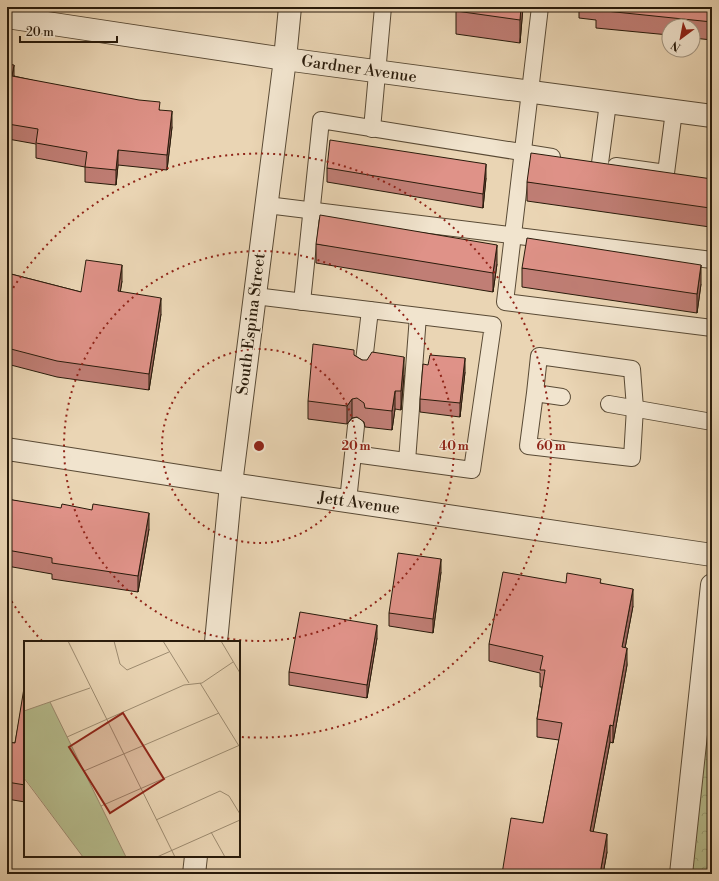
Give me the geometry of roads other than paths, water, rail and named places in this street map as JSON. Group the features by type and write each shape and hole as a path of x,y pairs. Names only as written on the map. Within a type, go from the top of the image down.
{"street":[{"name":"South Espina Street","path":"216,641 231,484 267,205 290,7"},
{"name":"Gardner Avenue","path":"7,17 376,72 712,116"},
{"name":"Jett Avenue","path":"7,449 231,484 712,555"},
{"path":"681,874 712,585"},
{"path":"194,874 196,857"}],"lane":[{"path":"372,129 383,7"},
{"path":"354,454 472,470 493,325 505,302 540,7"},
{"path":"584,161 608,103"},
{"path":"302,302 321,120 523,153 666,173 674,111"},
{"path":"267,205 311,209 513,237 712,260"},
{"path":"255,296 493,325"},
{"path":"505,302 712,328"},
{"path":"363,370 370,310"},
{"path":"407,461 418,316"},
{"path":"539,356 632,369 635,408 632,458 528,446 535,393 539,356"},
{"path":"535,393 562,397"},
{"path":"609,404 712,422"},
{"path":"348,501 356,426"}]}
